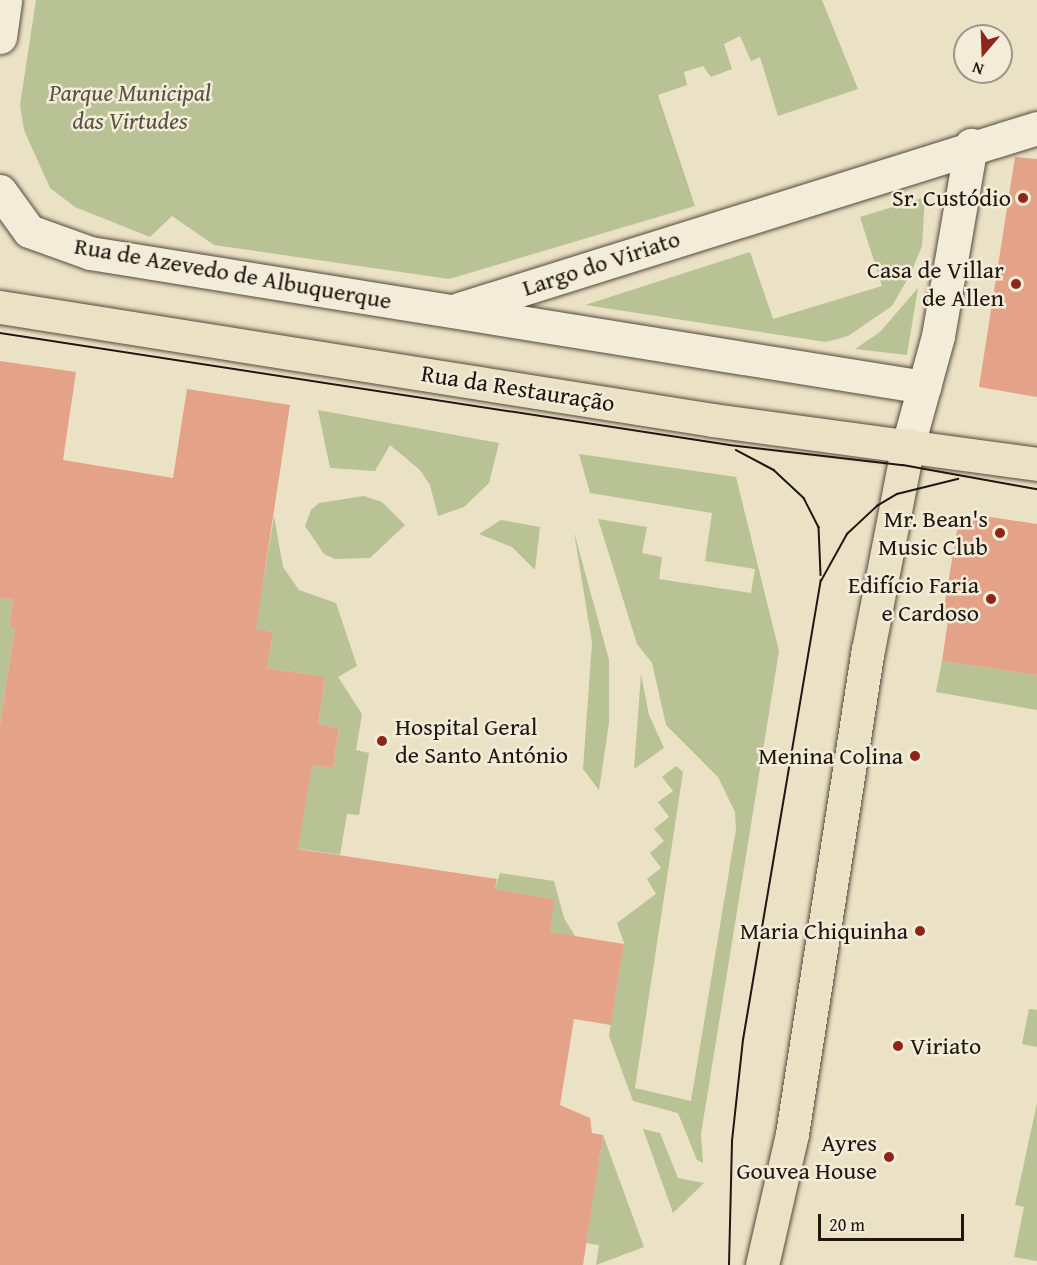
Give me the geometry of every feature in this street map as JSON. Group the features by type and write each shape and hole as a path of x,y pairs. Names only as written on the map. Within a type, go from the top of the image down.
{"main road":[{"name":"Rua da Restauração","path":"0,306 713,420 1037,464"},
{"path":"762,1265 792,1134 868,650 908,445"}],"street":[{"path":"0,37 5,0"},
{"name":"Largo do Viriato","path":"452,311 971,145 1037,128"},
{"path":"908,445 938,336 971,145"},
{"name":"Rua de Azevedo de Albuquerque","path":"0,191 29,231 90,253 452,311"},
{"name":"Largo do Viriato","path":"452,311 924,387"}],"green space":[{"name":"Parque Municipal das Virtudes","path":"36,0 822,0 858,89 778,116 760,57 751,61 740,36 724,44 732,69 711,77 703,66 684,72 687,85 658,95 695,206 449,279 214,245 172,216 150,237 75,207 50,188 24,130 20,105"},
{"path":"925,197 922,246 910,275 892,306 848,336 826,342 585,305 750,252 773,319 882,286 860,217"},
{"path":"918,288 907,355 855,349 880,332"},
{"path":"318,410 499,443 489,483 464,507 438,516 430,485 420,470 390,445 375,471 330,468"},
{"path":"579,454 736,477 779,651 701,1134 703,1163 697,1160 678,1113 633,1101 609,1036 624,943 617,923 656,894 647,879 661,868 650,853 664,841 654,829 669,817 658,802 673,791 662,777 676,766 683,772 635,1088 691,1101 736,829 735,812 718,777 666,725 652,663 637,644 598,519 647,527 642,553 662,557 659,579 751,593 755,569 705,561 712,513 590,493"},
{"path":"364,496 382,502 405,525 370,558 335,559 324,554 305,526 311,510 319,503"},
{"path":"274,516 283,567 299,590 336,603 357,666 338,677 362,714 356,750 369,753 359,815 347,814 340,855 153,826 312,765 333,768 339,728 318,724 325,677 267,668 273,632 242,627 254,589 262,589"},
{"path":"501,520 540,527 535,570 512,547 479,534"},
{"path":"574,532 609,660 609,723 599,790 583,769 592,643"},
{"path":"0,598 13,600 9,627 15,628 0,725"},
{"path":"942,661 1037,675 1037,710 936,692"},
{"path":"641,674 649,715 664,748 634,769"},
{"path":"500,873 554,881 564,918 575,936 573,947 543,943 554,899 495,889"},
{"path":"1029,1009 1037,1010 1037,1047 1022,1044"},
{"path":"1037,1103 1037,1261 1014,1257 1024,1207 1015,1205"},
{"path":"643,1129 660,1133 678,1178 704,1183 673,1213"},
{"path":"603,1135 644,1247 596,1265 599,1245 586,1243"}],"building":[{"name":"Casa de Villar de Allen","path":"1015,157 1037,159 1037,397 979,387"},
{"path":"0,361 76,372 63,460 173,478 187,389 290,405 256,629 273,632 267,668 325,677 318,724 339,728 333,768 312,765 298,849 497,879 495,889 554,899 550,932 624,944 611,1025 574,1019 560,1105 590,1118 592,1133 603,1135 583,1265 0,1265 0,725 15,628 9,627 13,600 0,598"},
{"name":"Edifício Faria e Cardoso","path":"977,515 1037,524 1037,675 942,661 948,620 942,620 957,529"}],"tram line":[{"path":"0,333 729,445 903,465 1037,489"},
{"path":"736,450 774,470 804,498 819,527 821,575"},
{"path":"729,1265 732,1141 743,1040 821,581 847,534 877,506 897,494 958,479"}],"place":[{"name":"Sr. Custódio","path":"1023,198"},
{"name":"Casa de Villar de Allen","path":"1016,284"},
{"name":"Mr. Bean's Music Club","path":"1000,533"},
{"name":"Edifício Faria e Cardoso","path":"991,599"},
{"name":"Hospital Geral de Santo António","path":"382,741"},
{"name":"Menina Colina","path":"915,756"},
{"name":"Maria Chiquinha","path":"920,931"},
{"name":"Viriato","path":"898,1046"},
{"name":"Ayres Gouvea House","path":"889,1157"}]}
